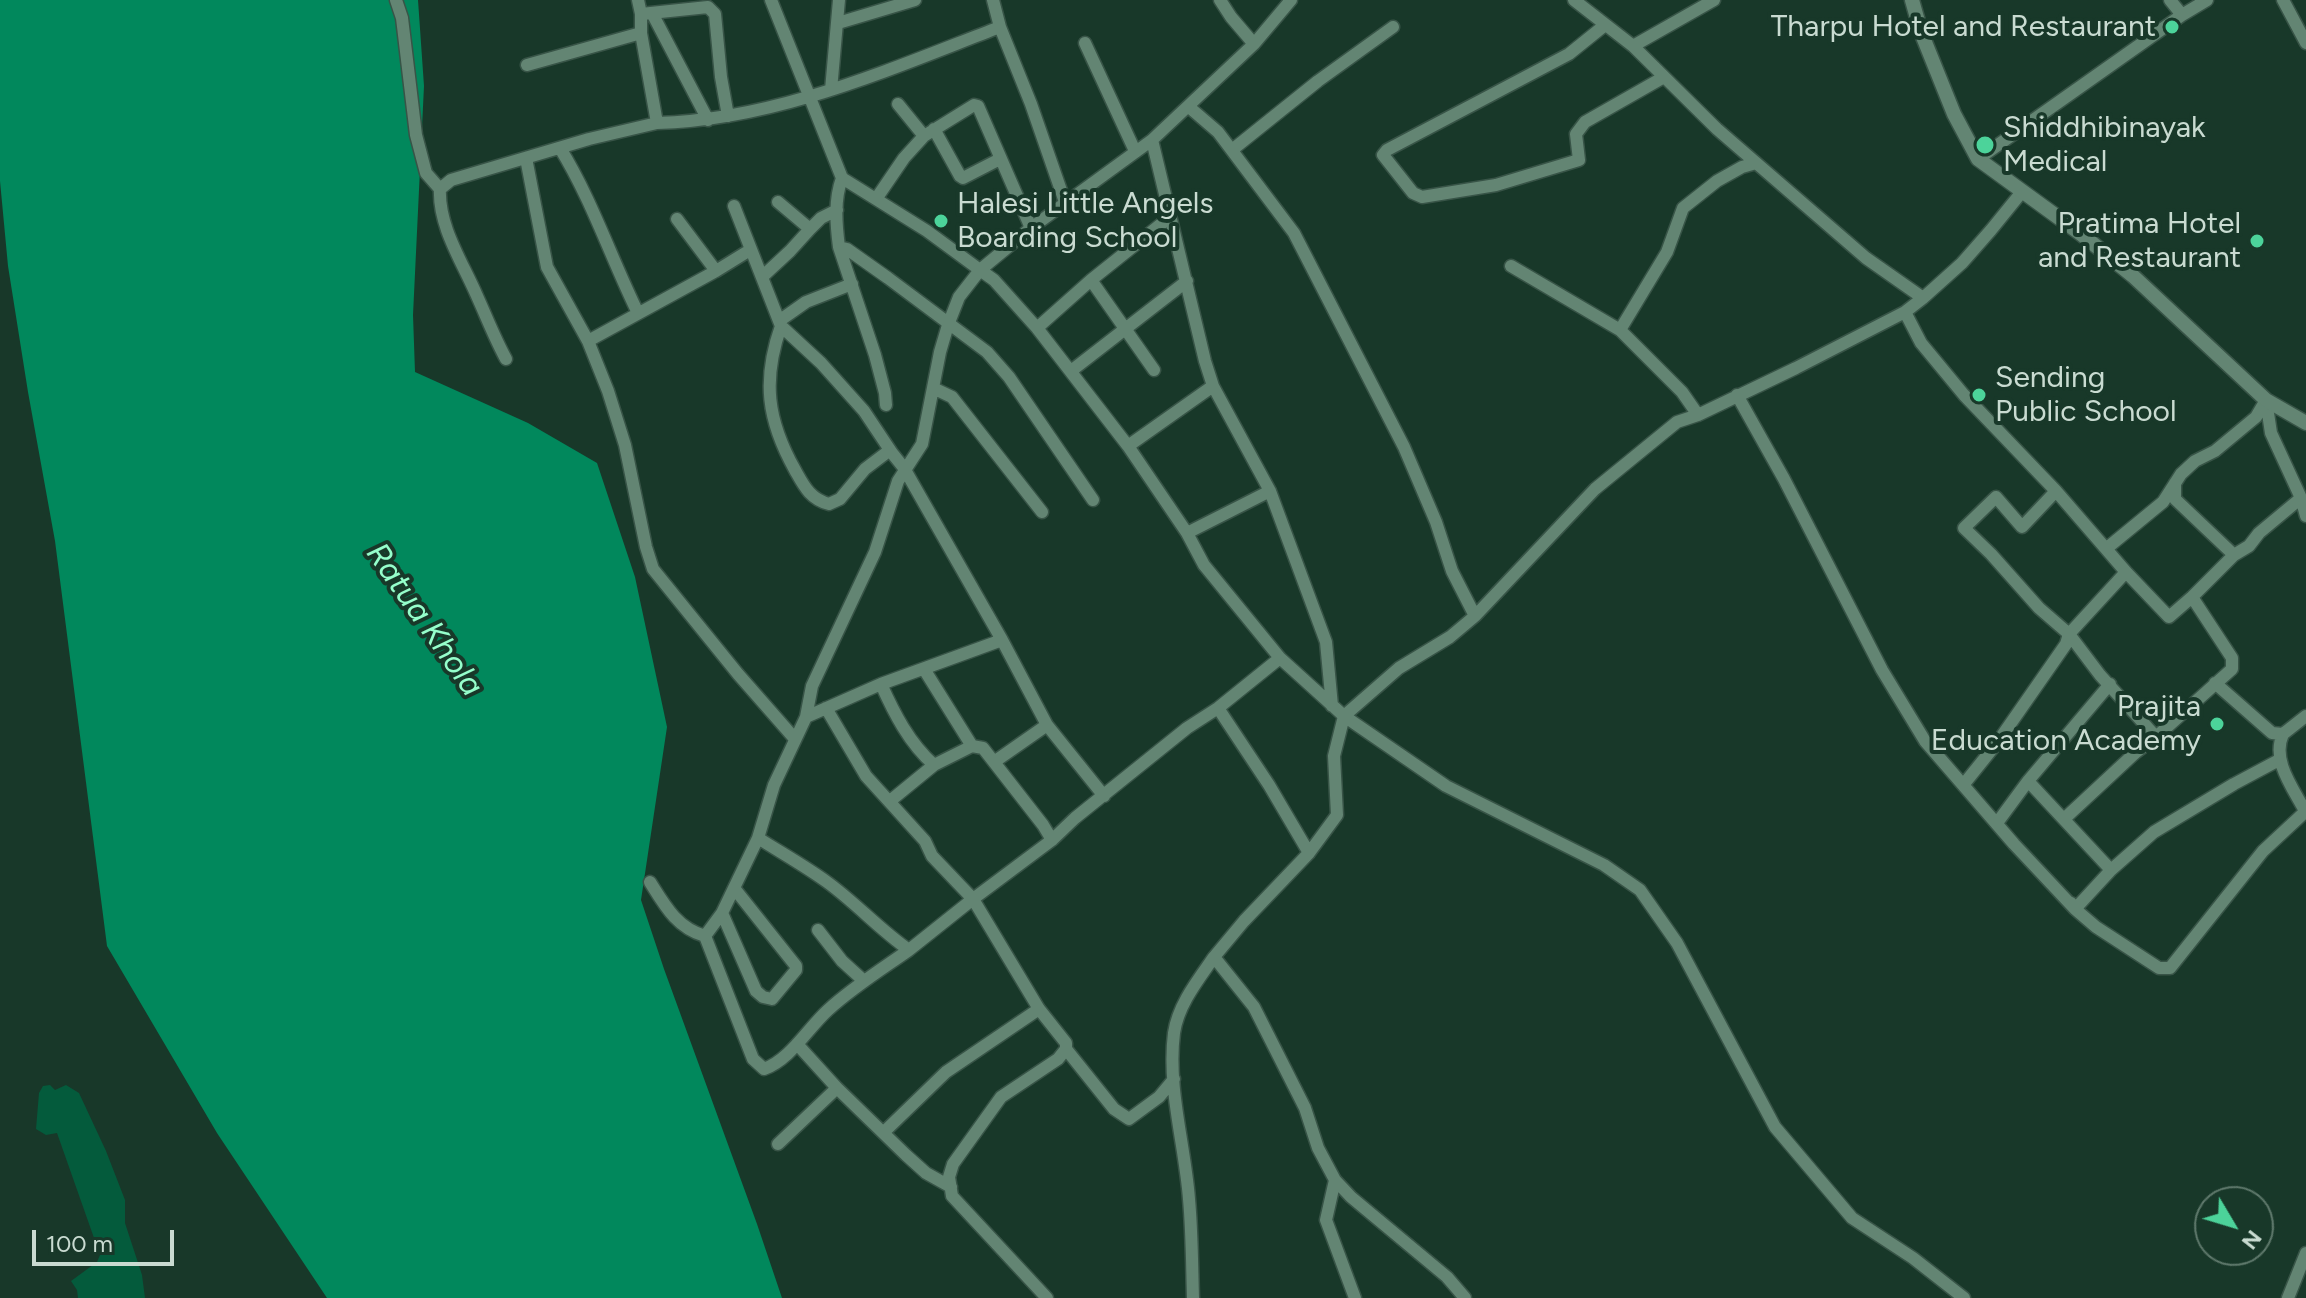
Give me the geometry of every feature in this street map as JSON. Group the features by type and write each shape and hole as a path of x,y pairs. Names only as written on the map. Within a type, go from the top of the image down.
{"street":[{"path":"396,0 402,18 416,135 426,173 440,189 447,230 506,359"},
{"path":"638,0 708,120"},
{"path":"771,0 842,178 927,231 994,280 1037,328 1128,446 1187,533 1204,565 1280,658 1344,716 1446,786 1604,865 1640,890 1677,943 1775,1127 1852,1218 1913,1258 1964,1298"},
{"path":"831,90 839,0"},
{"path":"838,23 915,0"},
{"path":"993,0 1000,27 1065,202"},
{"path":"1220,0 1254,44"},
{"path":"705,936 722,913 758,838 774,785 806,717 812,686 875,552 904,468 922,444 948,325 959,297 980,270 1065,202 1152,140 1189,107 1254,44 1291,0"},
{"path":"1574,0 1633,46 1756,163 1866,258 1923,298"},
{"path":"1633,46 1714,0"},
{"path":"1912,0 1921,32 1954,114 1978,159 2133,276 2266,400 2306,423"},
{"path":"2170,0 2182,15"},
{"path":"1978,159 2207,0"},
{"path":"2283,0 2306,43"},
{"path":"647,14 708,7 715,14 728,116"},
{"path":"647,14 641,33 657,123"},
{"path":"1605,25 1569,54 1387,150 1383,155 1413,193 1422,197 1496,185 1579,160 1576,134 1585,122 1664,77"},
{"path":"440,189 451,180 657,123 708,120 770,108 831,90 1000,27"},
{"path":"1232,150 1318,81 1393,27"},
{"path":"527,65 641,33"},
{"path":"1085,43 1135,151"},
{"path":"898,104 929,132 963,178 1000,159"},
{"path":"876,199 904,158 929,132 974,105 978,106 1031,228"},
{"path":"1189,107 1218,132 1294,233 1404,447 1436,522 1452,571 1475,616"},
{"path":"1152,140 1205,361 1213,386 1270,491 1326,642 1332,706"},
{"path":"560,148 586,193 638,313"},
{"path":"526,158 547,267 588,341 608,391 625,445 653,569 795,739"},
{"path":"1620,330 1667,252 1683,208 1717,181 1756,163"},
{"path":"842,178 837,192 839,247 875,355 886,405"},
{"path":"1193,1298 1189,1199 1174,1079 1174,1032 1196,981 1214,957 1309,853 1337,815 1334,756 1344,716 1399,668 1450,637 1475,616 1595,489 1677,422 1796,368 1905,312 1962,263 2021,193"},
{"path":"778,202 810,229"},
{"path":"734,206 780,323 849,393 904,468 1047,725 1104,796"},
{"path":"762,277 821,218 837,210"},
{"path":"1037,328 1170,217"},
{"path":"677,219 716,271"},
{"path":"839,247 847,249 888,278 987,352 1009,377 1093,500"},
{"path":"588,341 750,250"},
{"path":"1511,266 1620,330 1682,392 1698,415"},
{"path":"1091,280 1154,370"},
{"path":"1071,371 1187,281"},
{"path":"852,284 806,302 780,323 769,390 773,421 807,492 829,504 840,499 865,469 890,450"},
{"path":"1905,312 1921,343 1964,395 2056,491 2169,617 2234,555 2249,546 2259,533 2301,498"},
{"path":"1128,446 1213,386"},
{"path":"933,388 952,397 1042,512"},
{"path":"1737,395 1882,670 1925,741 2075,909 2096,927 2159,968 2170,968 2263,851 2306,811 2279,760 2278,744 2283,734 2306,716"},
{"path":"2107,548 2163,502 2175,482 2195,461 2215,451 2256,417 2266,400"},
{"path":"2266,400 2271,433 2306,516"},
{"path":"2175,482 2175,499 2234,555"},
{"path":"1187,533 1270,491"},
{"path":"2056,491 2022,527 1996,497 1964,528 2039,608 2069,634 2100,675 2156,737"},
{"path":"1964,784 2019,712 2066,644 2069,634 2126,572"},
{"path":"2064,819 2232,669 2232,658 2192,597"},
{"path":"806,717 881,684 1002,640"},
{"path":"705,936 753,1059 764,1069 772,1066 797,1044 827,1010 1052,840 1187,728 1218,708 1280,658"},
{"path":"924,669 972,746"},
{"path":"2215,683 2272,733 2283,734"},
{"path":"881,684 911,739 934,765"},
{"path":"1997,823 2028,781 2110,684"},
{"path":"826,708 866,776 925,841 932,856 973,899 1039,1009 1114,1109 1129,1119 1159,1097 1174,1079"},
{"path":"1218,708 1309,853"},
{"path":"994,762 1047,725"},
{"path":"890,801 934,765 972,746 983,748 1052,840"},
{"path":"2075,909 2111,870 2154,832 2279,760"},
{"path":"2028,781 2111,870"},
{"path":"758,838 827,882 909,950"},
{"path":"650,882 663,904 681,924 689,931 705,936"},
{"path":"722,913 756,991 772,999 796,966 734,888"},
{"path":"2067,898 2075,909"},
{"path":"818,930 842,961 864,981"},
{"path":"1214,957 1254,1007 1305,1108 1318,1148 1335,1180 1447,1277 1465,1298"},
{"path":"884,1132 946,1072 1039,1009"},
{"path":"797,1044 837,1088 926,1173 951,1187"},
{"path":"1047,1298 952,1196 949,1177 953,1164 1001,1097 1058,1059 1066,1049"},
{"path":"778,1144 837,1088"},
{"path":"1335,1180 1326,1220 1355,1298"},
{"path":"2288,1298 2306,1253"}],"shaded area":[{"path":"50,1085 55,1090 66,1085 79,1093 106,1151 125,1200 125,1223 142,1275 145,1298 78,1298 71,1281 97,1262 100,1255 57,1133 46,1135 36,1129 39,1093 43,1086"}],"water":[{"name":"Ratua Khola","path":"0,0 418,0 424,86 413,315 415,372 528,423 597,463 635,577 667,727 641,900 782,1298 327,1298 217,1133 107,946 55,541 8,266 0,181"}],"place":[{"name":"Tharpu Hotel and Restaurant","path":"2172,27"},
{"name":"Shiddhibinayak Medical","path":"1985,145"},
{"name":"Halesi Little Angels Boarding School","path":"941,221"},
{"name":"Pratima Hotel and Restaurant","path":"2257,241"},
{"name":"Sending Public School","path":"1979,395"},
{"name":"Prajita Education Academy","path":"2217,724"}]}
